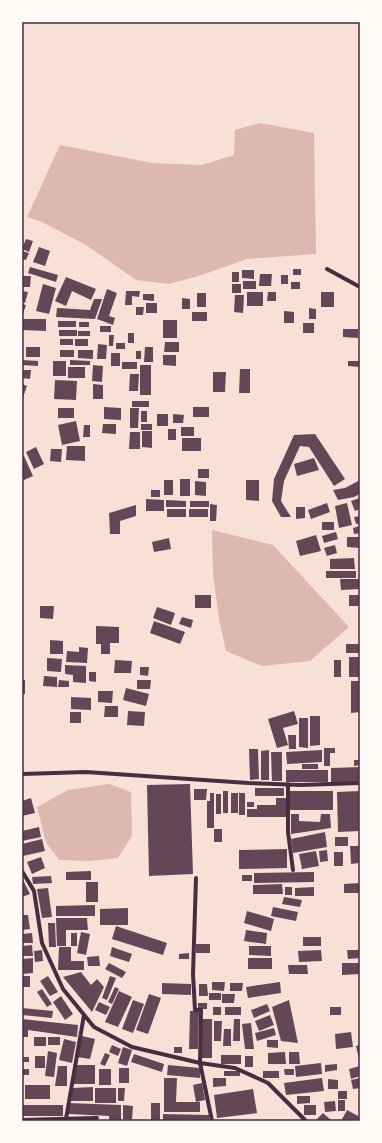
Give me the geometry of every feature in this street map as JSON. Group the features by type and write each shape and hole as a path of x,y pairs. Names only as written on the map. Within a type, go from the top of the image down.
{"street":[{"path":"327,269 360,287"},
{"path":"22,774 86,772 248,784 360,783"},
{"path":"288,784 288,832 292,870"},
{"path":"22,870 34,892 42,943 63,989 94,1027 132,1047 200,1063 235,1068 268,1083 306,1121"},
{"path":"196,878 193,974 195,1010 201,1010 200,1063 212,1121"},
{"path":"66,1120 84,1014"},
{"path":"22,1120 97,1118"}],"shaded area":[{"path":"260,123 314,133 316,254 247,259 202,275 169,284 136,280 86,245 40,221 27,217 60,145 152,163 202,165 234,155 235,130"},
{"path":"212,530 273,545 349,627 310,661 262,666 226,651 219,619 213,573"},
{"path":"109,784 131,792 132,836 118,858 89,861 59,860 46,842 37,807 68,790"}],"building":[{"path":"26,239 33,241 29,252 22,249"},
{"path":"39,247 50,251 45,266 33,262"},
{"path":"22,251 29,253 26,260 22,259"},
{"path":"30,267 58,275 56,282 28,273"},
{"path":"293,269 301,269 301,275 293,275"},
{"path":"242,270 254,270 254,279 242,278"},
{"path":"232,272 239,272 239,282 232,282"},
{"path":"260,274 272,274 271,286 259,286"},
{"path":"281,275 288,275 288,284 281,284"},
{"path":"23,276 31,276 30,287 22,287"},
{"path":"66,277 96,289 91,300 72,291 66,306 55,301"},
{"path":"243,281 256,281 256,289 243,289"},
{"path":"291,282 300,282 300,289 291,289"},
{"path":"43,284 56,288 49,314 36,311"},
{"path":"232,284 241,284 241,293 232,293"},
{"path":"107,289 117,293 109,316 115,318 113,325 97,319"},
{"path":"22,291 28,292 25,303 22,302"},
{"path":"126,291 140,291 139,297 132,296 132,305 125,305"},
{"path":"247,292 263,292 263,306 247,306"},
{"path":"268,292 276,292 276,301 267,301"},
{"path":"321,292 334,292 334,307 321,307"},
{"path":"197,293 206,293 206,307 197,307"},
{"path":"143,294 154,294 154,301 143,300"},
{"path":"235,295 244,295 243,313 234,312"},
{"path":"182,298 190,299 190,309 182,309"},
{"path":"94,299 102,299 95,319 56,317 57,308 90,310"},
{"path":"146,303 157,303 157,313 146,313"},
{"path":"22,304 26,305 23,314 22,314"},
{"path":"136,307 144,307 143,315 136,315"},
{"path":"309,308 316,309 316,319 309,319"},
{"path":"284,311 294,312 294,323 284,323"},
{"path":"192,312 207,312 207,321 192,321"},
{"path":"22,319 46,319 46,331 22,330"},
{"path":"163,320 177,320 177,338 163,338"},
{"path":"58,321 76,321 76,327 58,327"},
{"path":"79,322 89,322 89,327 79,327"},
{"path":"303,323 314,323 314,333 303,333"},
{"path":"100,326 111,326 111,332 100,332"},
{"path":"343,329 358,329 358,338 343,337"},
{"path":"59,330 77,330 77,336 59,336"},
{"path":"78,331 90,331 90,336 78,336"},
{"path":"128,333 134,333 134,343 128,343"},
{"path":"109,335 114,335 113,346 109,346"},
{"path":"60,339 73,339 73,345 60,345"},
{"path":"75,339 88,339 88,346 75,346"},
{"path":"165,342 179,342 179,352 164,352"},
{"path":"116,343 125,343 125,349 116,349"},
{"path":"98,344 107,345 106,359 97,359"},
{"path":"26,347 40,347 40,357 26,357"},
{"path":"145,347 153,347 153,362 144,362"},
{"path":"60,350 74,350 74,357 60,357"},
{"path":"78,350 93,350 93,359 78,358"},
{"path":"136,351 141,351 141,359 136,359"},
{"path":"111,353 120,353 120,366 111,366"},
{"path":"163,355 176,355 176,366 163,365"},
{"path":"22,360 38,361 38,366 22,365"},
{"path":"70,360 90,361 90,365 70,365"},
{"path":"53,361 66,361 66,376 53,376"},
{"path":"348,361 360,361 360,367 348,366"},
{"path":"122,362 137,362 137,369 122,369"},
{"path":"93,365 103,366 102,382 92,381"},
{"path":"140,365 151,365 151,395 140,395"},
{"path":"68,367 85,367 85,378 68,378"},
{"path":"240,369 250,369 250,393 239,393"},
{"path":"22,370 31,370 30,379 22,378"},
{"path":"213,372 226,372 225,392 213,392"},
{"path":"130,374 139,374 138,391 129,391"},
{"path":"55,380 77,381 76,400 54,399"},
{"path":"22,384 27,386 22,400"},
{"path":"93,384 103,385 103,399 93,399"},
{"path":"132,401 149,401 149,407 132,407"},
{"path":"104,407 121,408 121,420 104,419"},
{"path":"193,407 209,407 209,417 193,417"},
{"path":"58,408 74,408 74,418 58,418"},
{"path":"130,408 139,408 138,428 130,428"},
{"path":"141,411 147,411 147,422 141,422"},
{"path":"157,414 168,414 168,426 157,426"},
{"path":"173,414 184,415 183,423 173,423"},
{"path":"76,421 80,441 62,445 58,425"},
{"path":"103,424 116,424 116,434 102,433"},
{"path":"141,424 152,424 152,430 141,430"},
{"path":"84,425 90,425 90,437 83,437"},
{"path":"181,427 194,427 194,436 181,436"},
{"path":"168,429 176,429 176,440 168,440"},
{"path":"142,431 152,431 152,448 142,447"},
{"path":"130,432 140,432 140,449 129,449"},
{"path":"315,434 345,479 334,486 309,447 300,446 284,481 281,501 291,517 281,517 272,501 274,479 294,435"},
{"path":"182,438 201,438 201,451 182,451"},
{"path":"67,446 85,446 85,461 66,460"},
{"path":"36,447 44,464 34,469 26,452"},
{"path":"51,449 62,449 61,462 50,461"},
{"path":"24,456 33,476 24,480 22,476 22,457"},
{"path":"314,458 319,470 297,476 294,464"},
{"path":"198,469 209,469 209,478 198,478"},
{"path":"180,479 190,479 190,496 180,496"},
{"path":"164,480 173,480 173,495 164,495"},
{"path":"246,480 259,480 259,501 246,500"},
{"path":"360,480 360,494 354,497 338,500 333,490 345,488"},
{"path":"195,481 206,482 206,496 195,495"},
{"path":"151,490 160,490 160,497 151,497"},
{"path":"360,498 360,509 355,511 351,501"},
{"path":"146,499 164,500 164,511 146,511"},
{"path":"166,500 186,501 186,507 166,507"},
{"path":"190,501 209,501 209,507 190,507"},
{"path":"327,503 330,512 311,519 308,510"},
{"path":"347,503 352,525 339,528 335,506"},
{"path":"210,504 217,505 216,521 210,521"},
{"path":"136,505 136,516 120,521 120,534 110,534 109,513"},
{"path":"296,507 305,507 305,518 296,519"},
{"path":"167,509 186,509 186,517 167,517"},
{"path":"189,509 208,509 208,517 189,517"},
{"path":"360,516 360,523 356,524 354,517"},
{"path":"322,522 334,522 334,530 322,530"},
{"path":"360,526 360,533 354,534 353,528"},
{"path":"336,532 338,539 324,543 322,536"},
{"path":"316,535 321,551 300,556 296,541"},
{"path":"347,537 360,537 360,548 347,547"},
{"path":"169,538 171,549 154,552 152,542"},
{"path":"335,545 337,553 327,556 324,548"},
{"path":"354,558 355,569 330,569 330,559"},
{"path":"326,571 356,571 356,578 326,578"},
{"path":"340,579 360,579 360,589 341,590"},
{"path":"195,595 211,595 211,608 195,608"},
{"path":"349,595 360,595 360,606 349,606"},
{"path":"40,606 54,606 53,619 40,618"},
{"path":"157,607 175,613 171,625 153,618"},
{"path":"182,617 193,620 191,628 179,624"},
{"path":"154,621 185,632 180,644 150,633"},
{"path":"96,626 119,627 119,643 110,643 110,654 101,654 101,644 96,644"},
{"path":"50,640 63,641 63,654 50,654"},
{"path":"346,644 360,644 360,653 346,653"},
{"path":"79,647 88,648 87,663 66,662 67,651 79,652"},
{"path":"349,657 360,657 360,677 349,677"},
{"path":"47,658 62,659 61,672 47,671"},
{"path":"115,660 132,661 131,673 114,673"},
{"path":"334,660 341,660 341,677 334,677"},
{"path":"65,665 86,666 86,683 73,682 73,675 65,674"},
{"path":"140,667 149,667 148,676 140,675"},
{"path":"89,672 96,672 96,682 89,681"},
{"path":"44,676 57,677 57,687 43,686"},
{"path":"22,680 25,680 25,694 22,694"},
{"path":"59,680 69,681 69,687 58,687"},
{"path":"137,680 151,680 150,689 137,689"},
{"path":"351,681 360,681 360,712 351,713"},
{"path":"126,688 149,694 146,706 123,700"},
{"path":"98,691 113,691 112,703 98,702"},
{"path":"71,697 91,698 91,710 71,709"},
{"path":"105,706 118,706 118,717 104,717"},
{"path":"128,711 145,712 144,726 127,725"},
{"path":"294,711 298,724 283,728 288,745 277,748 268,719"},
{"path":"70,712 81,712 81,723 70,723"},
{"path":"310,716 320,716 320,745 310,746"},
{"path":"299,718 308,718 308,748 299,747"},
{"path":"288,735 296,735 296,749 289,749"},
{"path":"324,748 335,748 335,753 330,753 330,766 324,766"},
{"path":"249,749 258,749 259,779 250,780"},
{"path":"269,750 269,780 261,780 261,751"},
{"path":"322,750 322,762 287,764 286,752"},
{"path":"271,752 282,752 282,781 272,781"},
{"path":"354,760 360,760 360,765 354,766"},
{"path":"302,764 318,764 318,769 302,769"},
{"path":"360,767 360,782 331,782 331,768"},
{"path":"286,770 328,770 328,782 286,782"},
{"path":"190,784 193,874 149,876 147,785"},
{"path":"255,788 284,788 284,796 255,796"},
{"path":"194,789 207,789 206,800 194,800"},
{"path":"223,791 228,791 228,813 223,813"},
{"path":"289,791 333,791 333,810 289,810"},
{"path":"360,791 360,831 338,832 337,792"},
{"path":"210,793 214,793 214,828 207,828 207,801 210,801"},
{"path":"231,793 238,793 238,813 231,813"},
{"path":"239,793 245,793 245,815 239,815"},
{"path":"216,794 221,794 221,814 216,814"},
{"path":"31,798 35,813 22,816 22,801"},
{"path":"276,798 286,798 286,817 247,817 247,809 257,809 257,805 276,805"},
{"path":"247,802 254,802 254,807 247,807"},
{"path":"291,814 299,814 299,821 320,822 321,814 330,814 331,828 291,834"},
{"path":"39,827 41,837 22,841 22,831"},
{"path":"214,829 222,829 222,842 214,842"},
{"path":"325,832 327,847 293,853 291,839"},
{"path":"335,837 348,837 348,846 335,846"},
{"path":"42,839 45,851 23,856 22,844"},
{"path":"350,846 360,846 360,863 351,864"},
{"path":"287,849 287,868 239,869 239,850"},
{"path":"327,850 328,861 320,862 319,851"},
{"path":"316,851 319,866 302,869 299,854"},
{"path":"334,852 343,852 343,866 334,866"},
{"path":"41,857 45,868 32,874 27,862"},
{"path":"91,871 91,880 66,880 66,872"},
{"path":"314,872 314,882 254,883 254,873"},
{"path":"242,875 252,875 252,881 242,881"},
{"path":"51,876 52,883 33,884 32,877"},
{"path":"22,878 30,894 22,897"},
{"path":"86,882 98,882 98,902 86,902"},
{"path":"360,883 360,893 344,893 344,884"},
{"path":"282,884 283,894 253,894 253,885"},
{"path":"285,887 292,887 292,895 285,895"},
{"path":"314,887 314,896 295,896 295,888"},
{"path":"48,888 52,917 42,918 37,889"},
{"path":"284,897 302,900 300,907 282,904"},
{"path":"95,905 95,916 56,916 56,906"},
{"path":"273,907 298,912 296,921 271,916"},
{"path":"128,908 128,925 100,925 100,909"},
{"path":"247,911 274,919 271,931 244,923"},
{"path":"22,915 28,915 30,929 22,930"},
{"path":"56,918 87,918 88,930 66,930 66,946 57,946"},
{"path":"48,923 55,923 56,947 49,947"},
{"path":"116,926 167,943 163,955 112,939"},
{"path":"246,930 267,933 266,944 244,941"},
{"path":"81,932 90,934 86,955 77,953"},
{"path":"32,933 33,943 22,943 22,934"},
{"path":"71,933 77,933 77,946 71,946"},
{"path":"303,937 321,937 321,946 303,946"},
{"path":"196,944 210,944 210,953 196,953"},
{"path":"32,945 33,956 22,956 22,946"},
{"path":"249,946 271,946 271,956 249,955"},
{"path":"59,947 71,947 71,961 84,961 84,970 58,970"},
{"path":"112,947 132,954 129,962 110,956"},
{"path":"42,950 43,961 35,962 34,951"},
{"path":"321,950 322,961 299,962 298,951"},
{"path":"347,950 360,950 360,958 348,959"},
{"path":"189,953 189,959 179,959 179,954"},
{"path":"99,956 100,966 88,966 87,957"},
{"path":"33,958 33,973 22,974 22,959"},
{"path":"248,958 272,958 272,969 248,969"},
{"path":"109,963 126,972 122,978 105,969"},
{"path":"342,963 360,963 360,974 342,975"},
{"path":"288,965 307,965 308,974 289,974"},
{"path":"81,972 91,985 97,979 104,987 92,1012 63,977"},
{"path":"22,976 30,976 30,987 22,987"},
{"path":"48,976 58,992 50,996 40,981"},
{"path":"110,976 116,978 107,1000 102,998"},
{"path":"212,982 225,982 224,991 212,990"},
{"path":"280,982 281,993 248,998 246,987"},
{"path":"162,983 191,984 191,995 162,994"},
{"path":"230,983 243,983 242,991 230,991"},
{"path":"199,984 207,984 208,996 199,996"},
{"path":"115,987 119,989 112,1004 108,1002"},
{"path":"42,989 52,1004 47,1007 37,992"},
{"path":"119,991 132,997 118,1027 105,1022"},
{"path":"209,993 221,993 221,1000 209,1000"},
{"path":"149,994 161,998 148,1034 136,1030"},
{"path":"222,994 235,994 234,1003 222,1003"},
{"path":"61,996 73,1014 65,1020 53,1002"},
{"path":"133,1000 144,1004 133,1033 122,1029"},
{"path":"289,1000 298,1043 281,1041 272,1007"},
{"path":"99,1002 110,1007 106,1015 95,1010"},
{"path":"198,1003 207,1003 207,1009 198,1009"},
{"path":"267,1004 270,1011 254,1018 251,1010"},
{"path":"213,1007 221,1007 221,1015 213,1015"},
{"path":"225,1007 241,1007 241,1015 225,1015"},
{"path":"330,1007 341,1007 341,1015 330,1015"},
{"path":"22,1008 53,1011 52,1018 22,1015"},
{"path":"190,1011 199,1011 198,1049 189,1049"},
{"path":"270,1015 274,1025 259,1031 255,1021"},
{"path":"22,1019 78,1025 77,1037 28,1030 28,1037 22,1037"},
{"path":"202,1019 212,1019 212,1058 202,1058"},
{"path":"234,1019 240,1019 240,1041 233,1041"},
{"path":"214,1021 222,1021 221,1041 214,1041"},
{"path":"251,1023 254,1049 245,1049 242,1024"},
{"path":"274,1028 276,1035 257,1041 255,1033"},
{"path":"224,1029 231,1029 231,1046 223,1046"},
{"path":"351,1032 353,1047 336,1049 335,1034"},
{"path":"82,1036 95,1039 90,1059 77,1057"},
{"path":"34,1037 46,1037 46,1046 34,1046"},
{"path":"48,1037 60,1037 60,1045 48,1045"},
{"path":"64,1039 76,1042 72,1063 59,1060"},
{"path":"267,1040 278,1040 278,1048 267,1047"},
{"path":"112,1045 121,1049 118,1056 109,1052"},
{"path":"360,1045 360,1059 359,1059 356,1046"},
{"path":"123,1047 132,1050 127,1066 118,1063"},
{"path":"174,1047 182,1047 182,1053 174,1053"},
{"path":"48,1051 57,1053 54,1077 45,1076"},
{"path":"285,1052 286,1064 268,1064 268,1053"},
{"path":"289,1052 299,1052 300,1064 289,1064"},
{"path":"105,1053 110,1055 105,1066 100,1064"},
{"path":"134,1054 164,1064 162,1072 131,1062"},
{"path":"221,1055 241,1055 241,1064 221,1064"},
{"path":"35,1056 45,1056 45,1068 35,1068"},
{"path":"245,1056 253,1056 253,1067 245,1067"},
{"path":"22,1057 29,1057 29,1062 22,1062"},
{"path":"321,1063 322,1074 296,1077 295,1066"},
{"path":"337,1064 337,1070 325,1072 325,1065"},
{"path":"77,1065 95,1065 95,1084 73,1084"},
{"path":"168,1065 200,1068 200,1078 167,1075"},
{"path":"58,1066 67,1066 67,1086 55,1086"},
{"path":"360,1066 360,1076 351,1079 349,1069"},
{"path":"119,1068 129,1068 129,1083 119,1083"},
{"path":"22,1069 29,1069 29,1075 22,1075"},
{"path":"99,1069 111,1069 111,1085 99,1085"},
{"path":"284,1069 294,1069 294,1075 285,1075"},
{"path":"224,1071 240,1071 240,1076 224,1076"},
{"path":"263,1071 279,1071 279,1078 263,1078"},
{"path":"164,1078 177,1078 176,1102 200,1102 200,1112 164,1112"},
{"path":"213,1078 226,1078 226,1086 213,1087"},
{"path":"322,1078 324,1091 286,1095 284,1083"},
{"path":"360,1078 360,1088 353,1089 351,1080"},
{"path":"328,1079 338,1080 338,1089 328,1089"},
{"path":"202,1083 205,1100 196,1102 193,1085"},
{"path":"25,1085 50,1085 50,1099 25,1099"},
{"path":"93,1087 93,1101 71,1101 72,1088"},
{"path":"95,1088 116,1088 116,1103 95,1103"},
{"path":"118,1088 125,1088 124,1101 118,1101"},
{"path":"253,1089 257,1113 217,1118 214,1095"},
{"path":"338,1091 347,1091 347,1099 338,1099"},
{"path":"297,1096 310,1096 310,1103 297,1104"},
{"path":"338,1100 345,1100 345,1111 338,1111"},
{"path":"335,1101 336,1111 325,1112 324,1102"},
{"path":"68,1103 121,1105 121,1121 109,1121 109,1116 69,1114"},
{"path":"151,1103 160,1103 160,1121 151,1121"},
{"path":"22,1105 63,1105 63,1116 22,1116"},
{"path":"123,1105 133,1106 132,1120 123,1119"},
{"path":"304,1105 316,1105 316,1115 304,1115"},
{"path":"347,1110 360,1117 360,1121 341,1121"},
{"path":"323,1113 331,1121 315,1121"},
{"path":"163,1114 209,1115 209,1121 163,1121"}]}
